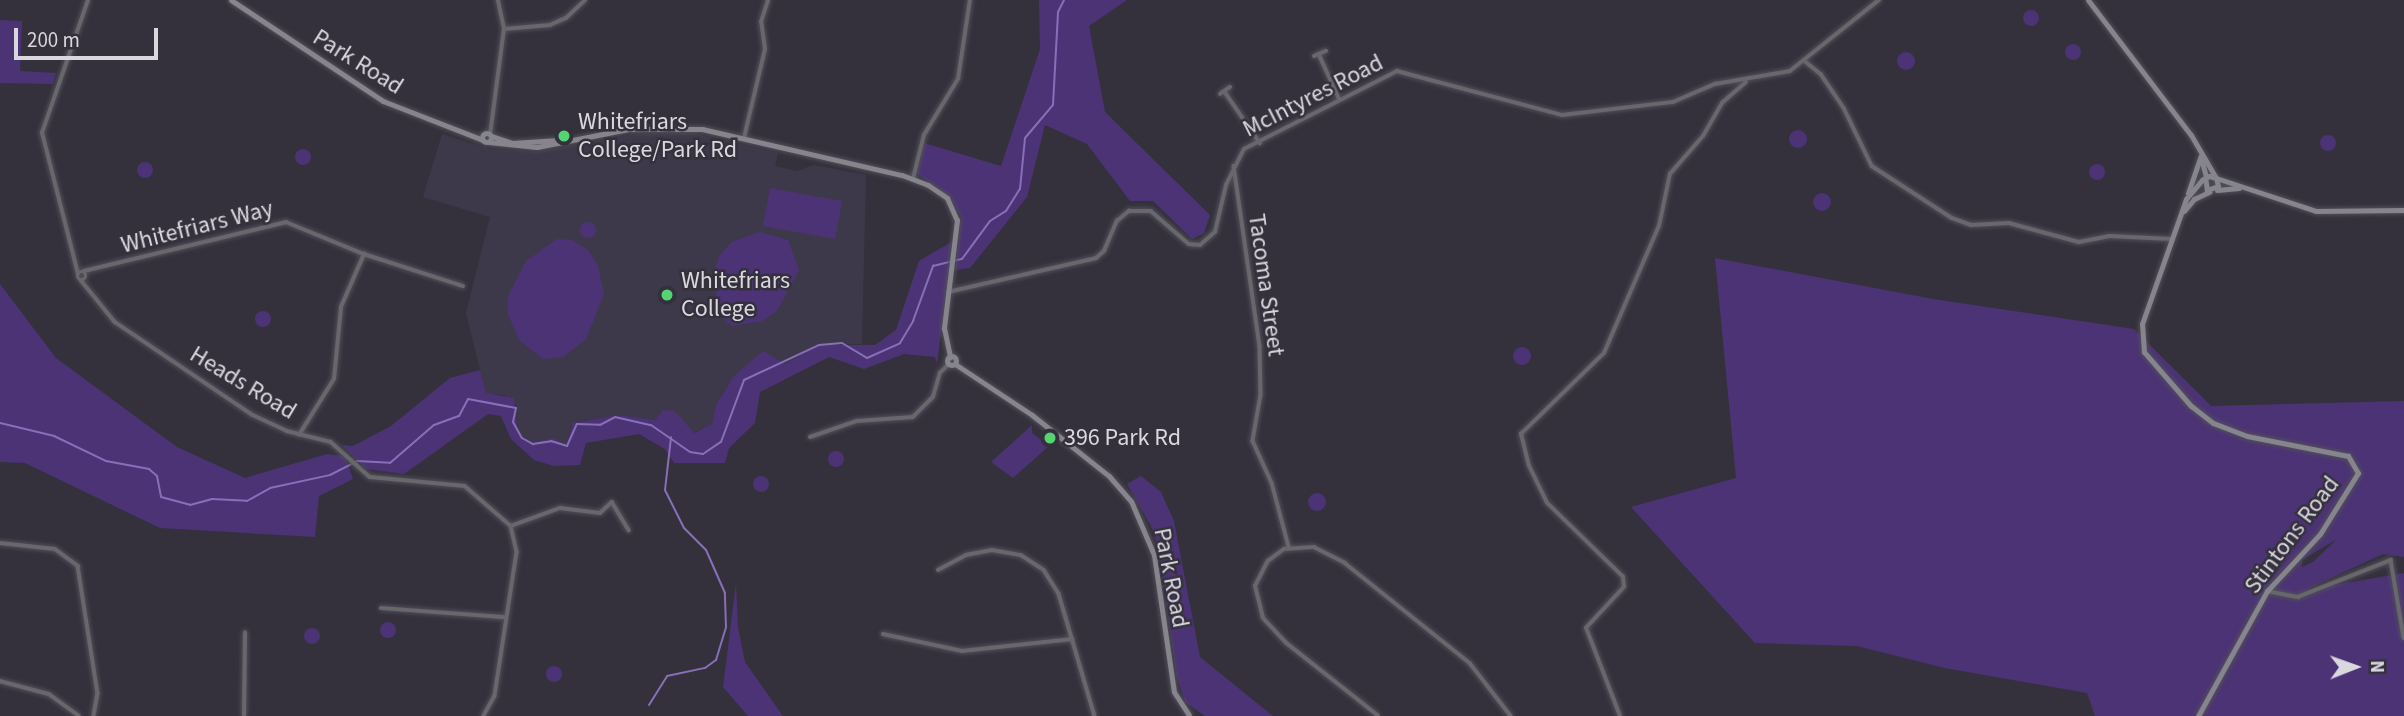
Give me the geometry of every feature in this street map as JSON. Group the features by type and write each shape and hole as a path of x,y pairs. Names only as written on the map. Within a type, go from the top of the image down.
{"street":[{"name":"Heads Road","path":"88,0 42,133 74,261 81,280 91,293 115,322 223,396 299,435 331,442 349,456 361,471 383,480 465,486 511,526"},
{"name":"Park Road","path":"232,0 383,101 474,137 519,143 671,126 744,138 913,179 947,198 957,220 957,241 944,328 951,362 1032,415 1110,476 1131,501 1154,555 1174,692 1189,716"},
{"path":"487,137 504,29 498,0"},
{"path":"504,29 550,25 566,18 585,0"},
{"path":"744,138 765,49 761,22 768,0"},
{"path":"913,179 924,135 958,79 970,0"},
{"name":"McIntyres Road","path":"948,292 1096,258 1104,251 1118,220 1129,211 1151,211 1189,244 1200,244 1215,232 1234,161 1244,149 1339,97 1397,71 1573,116 1673,102 1715,84 1780,75 1805,62 1879,0"},
{"path":"2088,0 2197,145 2216,178 2218,186 2212,192"},
{"path":"1326,51 1317,55 1339,97"},
{"path":"1805,62 1821,74 1844,108 1872,166 1952,218 1971,225 2009,223 2078,242 2109,236 2171,239"},
{"path":"1620,716 1586,628 1624,587 1618,570 1547,503 1529,466 1521,435 1531,421 1589,373 1604,353 1659,226 1670,174 1703,136 1723,102 1747,81"},
{"path":"1230,87 1223,93 1260,142"},
{"path":"2197,145 2206,178 2203,186 2212,192"},
{"path":"2186,199 2201,156"},
{"name":"Tacoma Street","path":"1234,161 1235,189 1260,346 1261,395 1253,441 1272,484 1289,547"},
{"path":"2206,178 2216,178 2324,212 2404,210"},
{"name":"Stintons Road","path":"2197,716 2267,592 2320,534 2358,473 2356,464 2334,451 2247,436 2213,423 2149,360 2141,344 2141,327 2186,199 2206,178"},
{"name":"Tacoma Street","path":"1226,185 1235,189"},
{"path":"2182,213 2194,198 2212,192 2242,188"},
{"name":"Whitefriars Way","path":"85,274 279,222 308,228 363,254 463,286"},
{"path":"299,435 334,379 341,307 363,254"},
{"name":"Heads Road","path":"74,261 85,274 91,293"},
{"path":"78,274 85,274"},
{"path":"81,280 85,274"},
{"path":"810,437 847,423 912,418 933,397 940,373 951,362"},
{"path":"484,716 495,696 504,617 517,552 511,526 561,508 600,513 612,502 629,530"},
{"path":"0,543 55,550 78,566 98,693 94,716"},
{"path":"1378,716 1286,643 1263,618 1255,586 1268,561 1289,547 1322,550 1365,578 1470,663 1511,716"},
{"path":"938,570 984,551 1006,551 1029,559 1055,586 1095,716"},
{"path":"2267,592 2298,597 2391,560 2404,638"},
{"path":"381,608 504,617"},
{"path":"244,716 245,633"},
{"path":"883,634 962,651 1072,639"},
{"path":"0,681 49,694 79,716"},
{"path":"1189,716 1197,716"}],"shaded area":[{"path":"1039,0 1127,0 1089,26 1105,112 1210,215 1204,233 1192,239 1153,201 1130,201 1087,144 1045,125 1027,197 970,268 955,270 961,217 948,195 917,174 924,143 1001,166 1040,49"},
{"path":"2031,10 2039,18 2031,26 2023,18"},
{"path":"0,20 22,21 20,71 56,73 53,84 0,83"},
{"path":"2073,44 2081,52 2073,60 2065,52"},
{"path":"1906,52 1912,55 1915,61 1912,67 1906,70 1900,67 1897,61 1900,55"},
{"path":"1798,130 1804,133 1807,139 1804,145 1798,148 1792,145 1789,139 1792,133"},
{"name":"Whitefriars College","path":"692,133 778,153 775,166 797,171 814,165 866,175 862,344 819,345 785,364 746,367 733,377 716,405 712,424 693,433 675,411 655,420 618,415 577,422 571,427 566,447 554,438 529,443 518,432 516,405 505,395 486,394 466,313 490,217 423,197 442,134 489,149 538,152 637,134"},
{"path":"2328,135 2336,143 2328,151 2320,143"},
{"path":"303,149 311,157 303,165 295,157"},
{"path":"145,162 153,170 145,178 137,170"},
{"path":"2097,164 2105,172 2097,180 2089,172"},
{"path":"770,188 842,201 835,239 763,226"},
{"path":"1822,193 1828,196 1831,202 1828,208 1822,211 1816,208 1813,202 1816,196"},
{"path":"585,222 591,222 596,230 594,236 585,238 580,233 580,227"},
{"path":"760,232 788,240 799,270 777,311 762,321 732,326 718,313 714,274 719,256 732,242"},
{"path":"557,239 572,240 588,250 598,266 604,294 586,339 563,357 543,359 519,340 508,314 508,296 526,261"},
{"path":"953,241 937,364 935,357 904,354 864,369 829,357 760,392 755,423 729,448 725,463 674,463 665,449 639,434 586,443 580,465 554,466 534,460 511,439 501,416 488,414 404,474 366,469 342,445 353,446 391,426 450,378 480,370 486,393 514,398 518,432 529,443 554,438 566,446 573,423 618,415 655,420 663,410 675,411 694,433 712,424 716,405 733,377 763,351 785,364 819,345 875,345 896,330 919,261"},
{"path":"1715,258 1933,299 2134,329 2211,406 2404,401 2404,557 2383,554 2305,590 2404,573 2404,716 2095,716 2087,693 1945,668 1857,646 1755,643 1631,507 1736,478","holes":["2337,539 2313,562 2302,567 2302,560"]},
{"path":"0,284 56,358 177,447 245,478 327,454 345,456 353,479 319,496 315,537 160,528 25,463 0,462"},
{"path":"263,311 271,319 263,327 255,319"},
{"path":"1522,347 1528,350 1531,356 1528,362 1522,365 1516,362 1513,356 1516,350"},
{"path":"1032,425 1032,433 1049,446 1013,478 991,462"},
{"path":"836,451 844,459 836,467 828,459"},
{"path":"761,476 769,484 761,492 753,484"},
{"path":"1141,476 1161,492 1174,521 1200,657 1273,716 1205,716 1185,702 1176,674 1159,550 1151,526 1127,484"},
{"path":"1317,493 1323,496 1326,502 1323,508 1317,511 1311,508 1308,502 1311,496"},
{"path":"736,583 738,627 745,662 783,716 748,716 723,687"},
{"path":"388,622 396,630 388,638 380,630"},
{"path":"312,628 320,636 312,644 304,636"},
{"path":"554,666 562,674 554,682 546,674"}],"waterway":[{"path":"0,423 54,436 106,461 149,469 157,476 161,497 190,505 212,499 247,501 270,488 330,475 357,461 390,463 434,425 459,416 468,399 516,408 513,422 522,438 533,444 551,441 567,446 577,424 600,425 615,417 651,425 690,452 703,454 721,442 744,380 819,345 842,343 867,358 900,343 913,321 933,266 962,259 990,221 1006,211 1020,189 1025,138 1053,105 1058,12 1064,0"},
{"path":"649,705 667,676 705,668 716,660 726,627 725,593 706,550 684,528 665,490 671,437"}],"place":[{"name":"Whitefriars College/Park Rd","path":"564,136"},
{"name":"Whitefriars College","path":"667,295"},
{"name":"396 Park Rd","path":"1050,438"}]}
